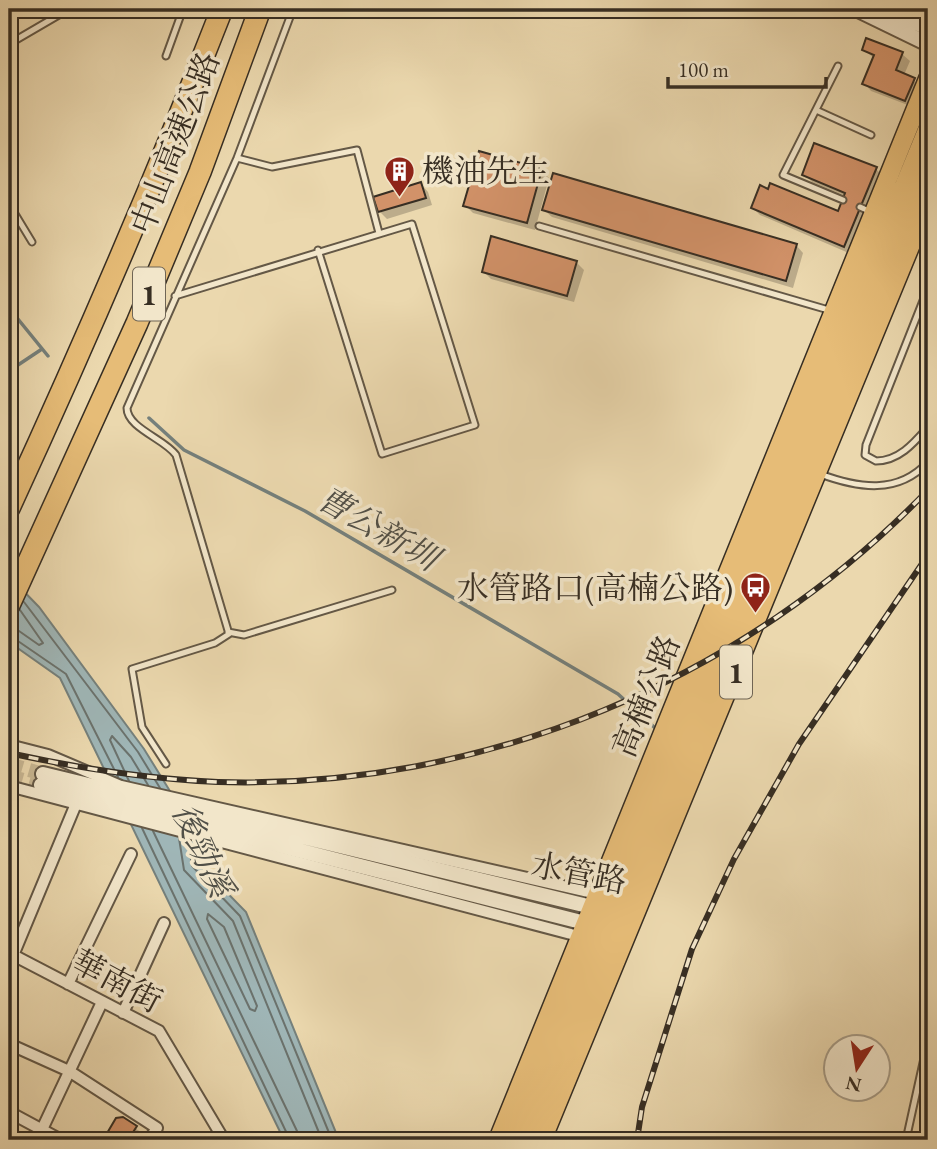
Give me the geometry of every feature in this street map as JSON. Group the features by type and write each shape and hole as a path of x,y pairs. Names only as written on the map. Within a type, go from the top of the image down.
{"highway":[{"name":"中山高速公路","path":"9,508 103,302 222,9"},
{"name":"中山高速公路","path":"9,604 137,323 200,172 260,9"}],"main road":[{"name":"高楠公路","path":"797,466 841,314 867,211 928,79"},
{"name":"高楠公路","path":"841,314 928,128"},
{"name":"高楠公路","path":"514,1140 797,466 928,164"},
{"name":"高楠公路","path":"528,1140 607,920 797,466 928,204"},
{"name":"高楠公路","path":"498,1140 607,920"},
{"name":"高楠公路","path":"542,1140 607,920"}],"street":[{"path":"856,9 928,44"},
{"path":"886,9 928,28"},
{"path":"9,745 48,755 121,800"},
{"path":"42,779 79,793 209,821"},
{"path":"9,786 121,800 209,821"},
{"path":"11,960 79,793"},
{"name":"水管路","path":"209,821 607,920"},
{"name":"水管路","path":"209,821 607,920"},
{"path":"68,984 131,854"},
{"path":"123,1013 164,923"},
{"name":"華南街","path":"11,960 68,984 159,1031 224,1140"},
{"path":"37,1140 102,1002"},
{"path":"9,1044 69,1071 156,1128 149,1140"},
{"path":"9,1112 61,1140"}],"lane":[{"path":"9,44 69,9"},
{"path":"166,56 183,9"},
{"path":"228,632 176,455 170,447 131,420 127,408 237,158 293,9"},
{"path":"838,65 783,175 842,200"},
{"path":"816,110 871,135"},
{"path":"237,158 272,167 357,150 379,233"},
{"path":"9,204 32,243"},
{"path":"175,296 318,250 412,224 475,425 382,454 318,250"},
{"path":"540,226 841,314"},
{"path":"928,288 866,445 865,455 876,461 895,457 906,450 928,427"},
{"path":"797,466 862,487 887,486 912,476 928,461"},
{"path":"228,632 244,635 392,590"},
{"path":"166,764 142,727 132,669 215,643 228,632"},
{"path":"906,1140 928,1040"}],"water":[{"name":"後勁溪","path":"9,576 39,607 144,749 194,830 197,862 246,912 339,1140 284,1140 60,678 9,642"}],"building":[{"path":"866,38 903,52 896,70 915,78 905,101 862,84 874,55 862,50"},
{"path":"814,143 877,167 844,247 751,208 760,185 768,189 770,183 838,211 845,193 802,175"},
{"path":"479,151 542,169 527,223 463,206"},
{"path":"553,173 797,244 786,281 542,210"},
{"name":"機油先生","path":"421,182 426,198 378,212 373,197"},
{"path":"491,236 577,261 567,296 482,272"},
{"path":"123,1117 137,1126 128,1140 103,1140 116,1118"}],"waterway":[{"name":"曹公新圳","path":"9,308 48,356"},
{"path":"9,371 42,349"},
{"name":"曹公新圳","path":"149,418 184,450 305,511 618,694 654,727"}],"tunnel":[{"path":"9,764 43,774"},
{"path":"9,776 41,785"}],"railway":[{"path":"9,753 113,772 218,782 317,780 415,766 511,743 604,710 693,668 777,617 856,557 928,490"},
{"path":"637,1140 642,1107 692,949 734,859 799,744 928,555"}],"place":[{"name":"機油先生","path":"399,198"},
{"name":"水管路口(高楠公路)","path":"756,615"}]}
